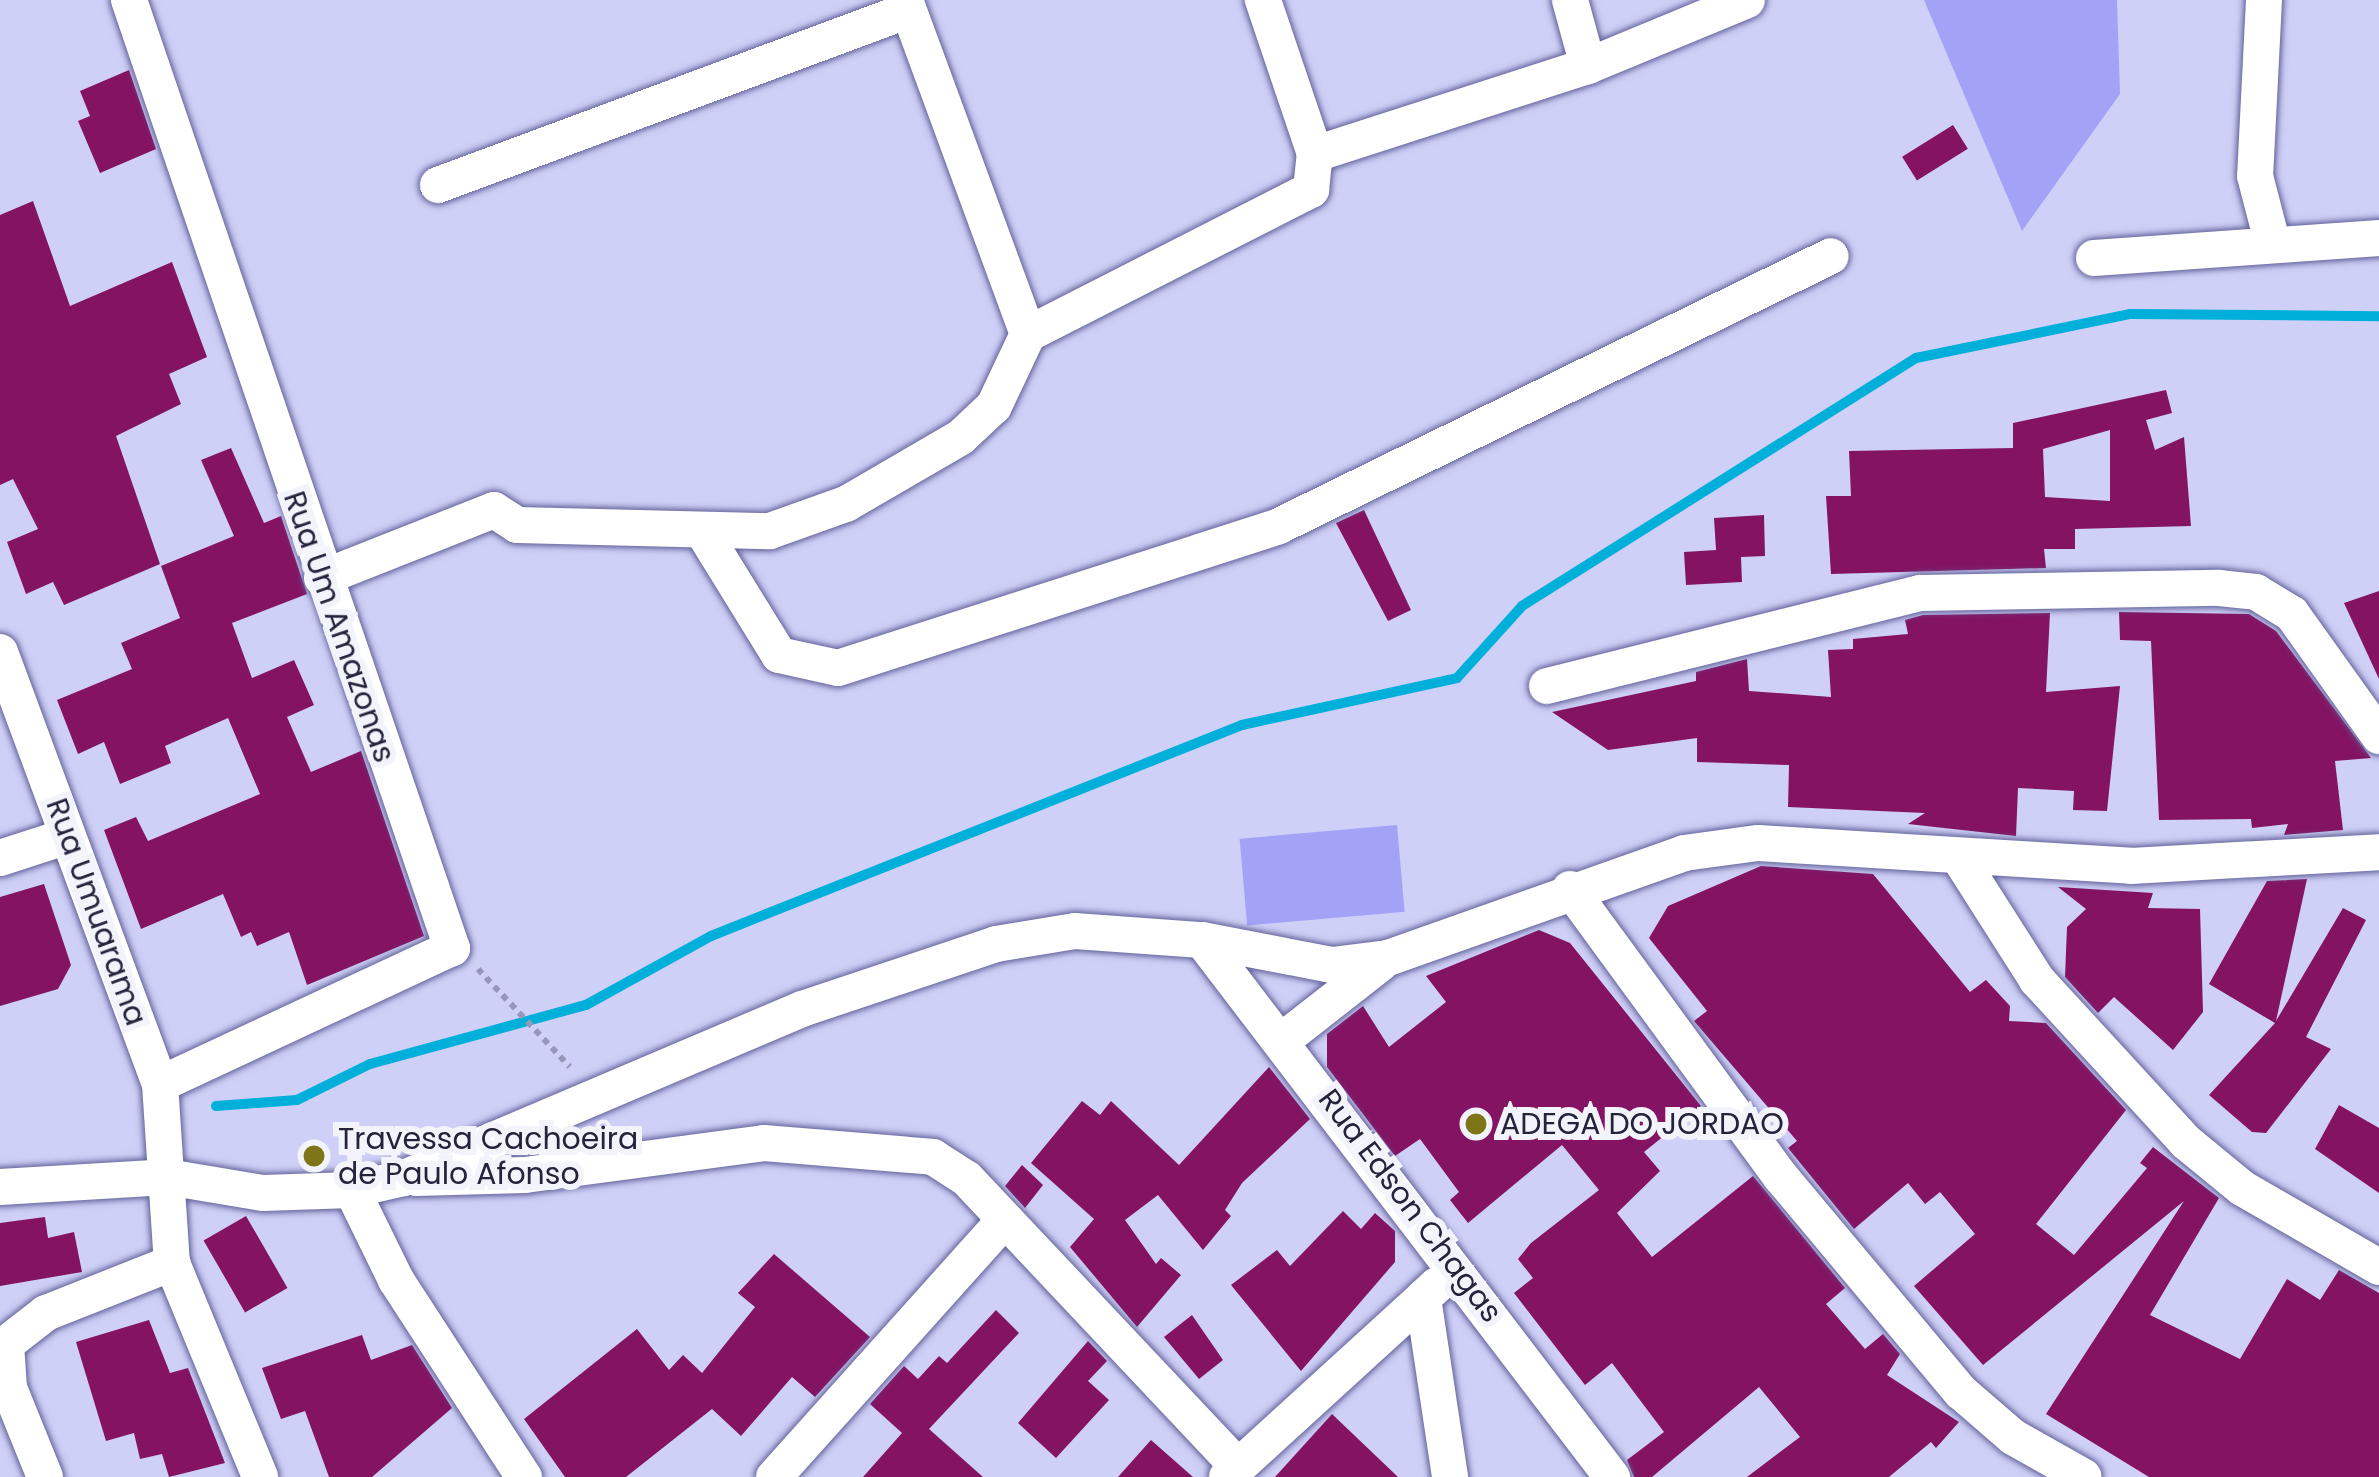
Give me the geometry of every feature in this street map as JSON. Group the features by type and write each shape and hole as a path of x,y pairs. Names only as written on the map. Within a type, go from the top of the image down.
{"street":[{"name":"Rua Um Amazonas","path":"129,0 322,578 452,948 160,1084"},
{"path":"322,578 494,510 517,525 705,535 812,521 961,436 994,406 1028,334 1311,190 1315,154 1263,0"},
{"path":"1570,0 1588,66"},
{"path":"1315,154 1588,66 1747,0"},
{"path":"2264,0 2254,176 2273,245"},
{"path":"438,185 907,5 1028,334"},
{"path":"2094,258 2379,238"},
{"path":"705,535 778,655 838,668 1280,526 1831,256"},
{"path":"1547,686 1920,593 2219,588 2256,592 2292,614 2379,736"},
{"name":"Rua Umuarama","path":"0,652 160,1084 172,1264 260,1477"},
{"path":"0,858 68,836"},
{"path":"0,1186 167,1177 262,1193 352,1190 404,1178 802,1009 996,944 1075,932 1202,940 1332,965 1388,958 1570,889 1684,853 1758,843 2131,866 2379,852"},
{"path":"1960,859 2037,980 2186,1142 2242,1188 2379,1267"},
{"path":"1570,889 1781,1177 1961,1392 2013,1437 2084,1477"},
{"name":"Rua Edson Chagas","path":"1202,940 1284,1039 1612,1477"},
{"path":"1284,1039 1388,958"},
{"path":"404,1178 525,1175 705,1147 884,1146 933,1157 967,1179 1232,1472 1457,1267"},
{"path":"352,1190 396,1280 524,1477"},
{"path":"774,1477 1003,1222"},
{"path":"46,1477 9,1388 6,1344 46,1312 172,1264"},
{"path":"1423,1298 1450,1477"}],"path":[{"path":"491,980 555,1060"}],"shaded area":[{"path":"1924,0 2117,0 2120,94 2022,231"},
{"path":"1397,825 1405,912 1247,925 1240,839"}],"building":[{"path":"129,70 156,149 100,173 78,121 90,116 80,91"},
{"path":"1953,125 1968,149 1917,181 1902,157"},
{"path":"33,201 70,306 172,262 207,357 169,374 181,404 116,436 160,564 64,605 53,582 26,594 7,542 38,529 13,479 0,485 0,215"},
{"path":"2166,390 2172,413 2146,420 2155,450 2184,437 2191,526 2075,529 2075,549 2044,549 2046,568 1831,574 1826,496 1851,496 1849,451 2013,448 2013,423","holes":["2110,430 2110,501 2045,497 2043,449"]},
{"path":"231,448 264,523 281,516 307,594 232,623 252,678 294,660 314,705 287,717 311,772 361,751 424,936 307,985 289,932 257,946 251,932 241,937 223,894 141,929 104,830 136,817 148,841 260,794 228,718 165,746 171,763 120,784 104,742 78,754 57,700 132,669 121,643 180,618 161,566 234,536 201,460"},
{"path":"1364,510 1411,610 1388,621 1336,523"},
{"path":"1764,515 1765,556 1741,557 1742,582 1686,585 1684,552 1716,550 1714,518"},
{"path":"2379,591 2379,679 2344,603"},
{"path":"2119,612 2249,614 2276,631 2371,758 2335,761 2343,830 2284,835 2288,824 2252,828 2251,819 2159,820 2151,641 2120,640"},
{"path":"2050,613 2046,692 2120,686 2107,811 2073,810 2074,791 2018,788 2016,836 1908,824 1925,813 1788,807 1789,765 1697,762 1697,738 1608,750 1552,712 1696,681 1696,672 1747,659 1749,691 1831,697 1828,650 1853,649 1853,639 1908,634 1905,620 1923,615"},
{"path":"1761,866 1873,874 1970,992 1986,980 2010,1006 2009,1021 2046,1023 2126,1110 2036,1224 2074,1255 2147,1168 2140,1163 2153,1147 2219,1198 2150,1315 2240,1359 2287,1279 2320,1300 2339,1270 2379,1293 2379,1477 2149,1477 2046,1414 2184,1201 1983,1365 1914,1286 1975,1234 1940,1192 1925,1204 1908,1183 1854,1229 1788,1148 1797,1141 1694,1021 1707,1011 1649,938 1668,906"},
{"path":"2307,879 2276,1021 2343,908 2366,920 2306,1037 2331,1049 2266,1133 2252,1132 2209,1095 2275,1023 2209,984 2267,881"},
{"path":"44,884 71,965 58,989 0,1006 0,897"},
{"path":"2058,887 2153,893 2148,908 2200,909 2203,1012 2173,1050 2114,997 2098,1013 2065,977 2067,927 2086,909"},
{"path":"1539,930 1570,943 1701,1106 1644,1152 1660,1171 1617,1213 1652,1257 1753,1176 1845,1288 1826,1304 1865,1349 1883,1334 1900,1354 1887,1375 1959,1422 1936,1448 1931,1442 1889,1477 1747,1477 1800,1437 1759,1387 1652,1477 1634,1477 1627,1460 1664,1432 1612,1363 1585,1385 1514,1293 1533,1278 1518,1259 1531,1243 1599,1190 1562,1145 1468,1223 1450,1200 1459,1192 1420,1139 1395,1156 1327,1067 1327,1034 1363,1006 1389,1047 1446,1002 1426,976"},
{"path":"1269,1067 1310,1119 1242,1183 1225,1210 1231,1216 1203,1250 1158,1195 1125,1220 1156,1264 1161,1258 1181,1275 1137,1327 1070,1247 1094,1219 1031,1163 1082,1101 1100,1115 1111,1101 1179,1165"},
{"path":"2339,1105 2379,1128 2379,1193 2315,1149"},
{"path":"1022,1165 1043,1185 1025,1208 1005,1186"},
{"path":"1343,1211 1361,1229 1375,1213 1395,1231 1395,1262 1301,1371 1231,1285 1277,1250 1290,1266"},
{"path":"246,1216 288,1288 245,1312 204,1240"},
{"path":"45,1217 48,1238 74,1232 82,1272 0,1286 0,1223"},
{"path":"774,1254 870,1337 815,1397 792,1377 741,1436 712,1409 626,1477 565,1477 524,1419 637,1329 669,1370 683,1355 702,1373 755,1307 738,1293"},
{"path":"996,1310 1019,1333 929,1429 983,1477 863,1477 902,1433 870,1404 904,1366 918,1379 939,1356 947,1363"},
{"path":"1192,1315 1223,1360 1199,1379 1164,1337"},
{"path":"149,1320 170,1373 188,1368 225,1463 169,1477 162,1454 140,1459 134,1433 106,1441 76,1342"},
{"path":"362,1335 371,1360 412,1345 452,1408 372,1477 329,1477 305,1411 281,1419 262,1368"},
{"path":"1088,1341 1107,1361 1088,1381 1109,1400 1056,1458 1018,1423"},
{"path":"1332,1414 1398,1477 1275,1477"},
{"path":"1151,1440 1193,1477 1118,1477"}],"waterway":[{"path":"216,1106 297,1100 370,1064 586,1005 711,936 1242,725 1457,678 1522,606 1916,358 2131,314 2379,316"}],"place":[{"name":"ADEGA DO JORDAO","path":"1476,1124"},
{"name":"Travessa Cachoeira de Paulo Afonso","path":"314,1156"}]}
